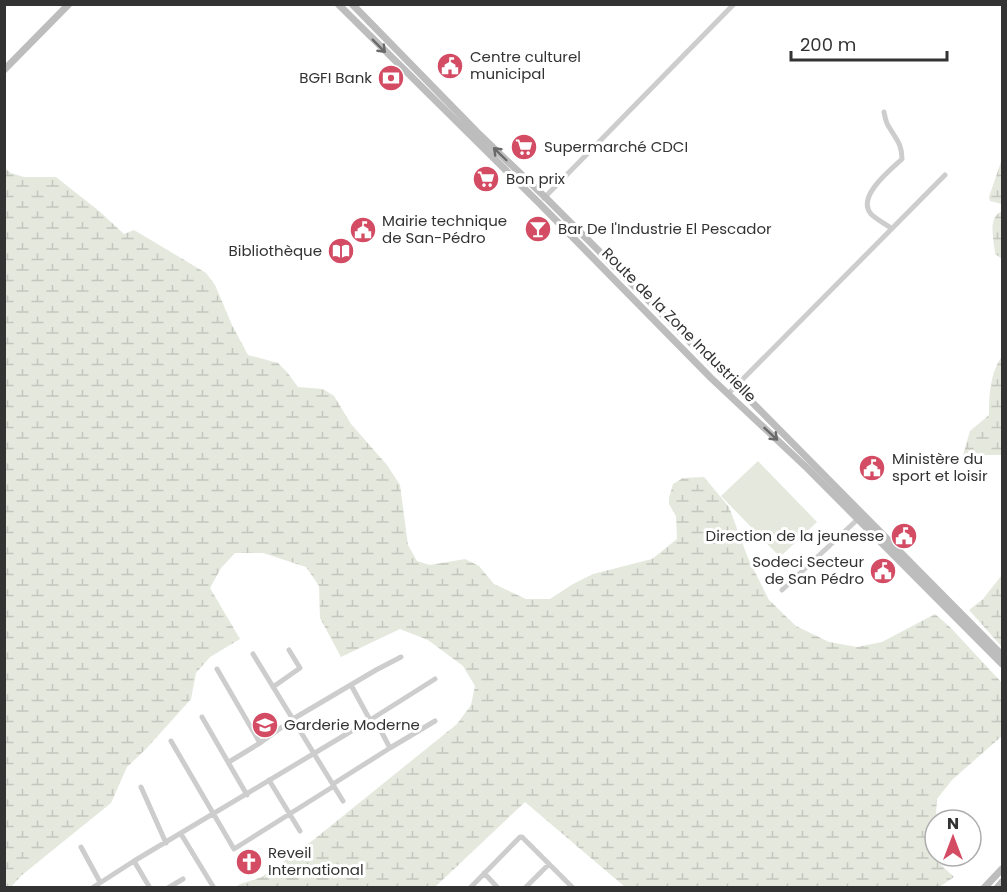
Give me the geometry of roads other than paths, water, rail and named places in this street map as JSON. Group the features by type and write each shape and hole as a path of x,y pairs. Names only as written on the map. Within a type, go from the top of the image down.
{"main road":[{"path":"4,70 69,4"},
{"name":"Route de la Zone Industrielle","path":"338,4 1002,664"},
{"name":"Route de la Zone Industrielle","path":"352,4 477,132 736,386 1002,655"},
{"path":"984,888 1002,870"},
{"path":"996,888 1002,882"}],"street":[{"path":"538,203 734,4"},
{"path":"884,112 888,126 898,140 902,159 871,190 867,205 870,213 891,228"},
{"path":"728,393 945,175"},
{"path":"782,590 858,519"},
{"path":"273,687 300,668 289,650"},
{"path":"253,654 343,801"},
{"path":"229,762 293,719 401,657"},
{"path":"217,669 260,743"},
{"path":"92,888 435,680"},
{"path":"351,685 370,720 381,731 390,748"},
{"path":"202,717 247,795"},
{"path":"171,741 234,849 435,721"},
{"path":"269,780 300,831"},
{"path":"141,787 166,843"},
{"path":"181,834 214,888"},
{"path":"470,888 522,837 573,888"},
{"path":"81,848 100,882"},
{"path":"134,861 150,888"},
{"path":"525,888 549,864"},
{"path":"484,873 498,888"},
{"path":"168,888 183,879"}],"place":[{"name":"Centre culturel municipal","path":"450,66"},
{"name":"BGFI Bank","path":"391,78"},
{"name":"Supermarché CDCI","path":"524,147"},
{"name":"Bon prix","path":"486,179"},
{"name":"Bar De l'Industrie El Pescador","path":"538,229"},
{"name":"Mairie technique de San-Pédro","path":"363,230"},
{"name":"Bibliothèque","path":"341,251"},
{"name":"Ministère du sport et loisir","path":"872,468"},
{"name":"Direction de la jeunesse","path":"904,536"},
{"name":"Sodeci Secteur de San Pédro","path":"883,571"},
{"name":"Garderie Moderne","path":"265,725"},
{"name":"Reveil International","path":"249,862"}]}
